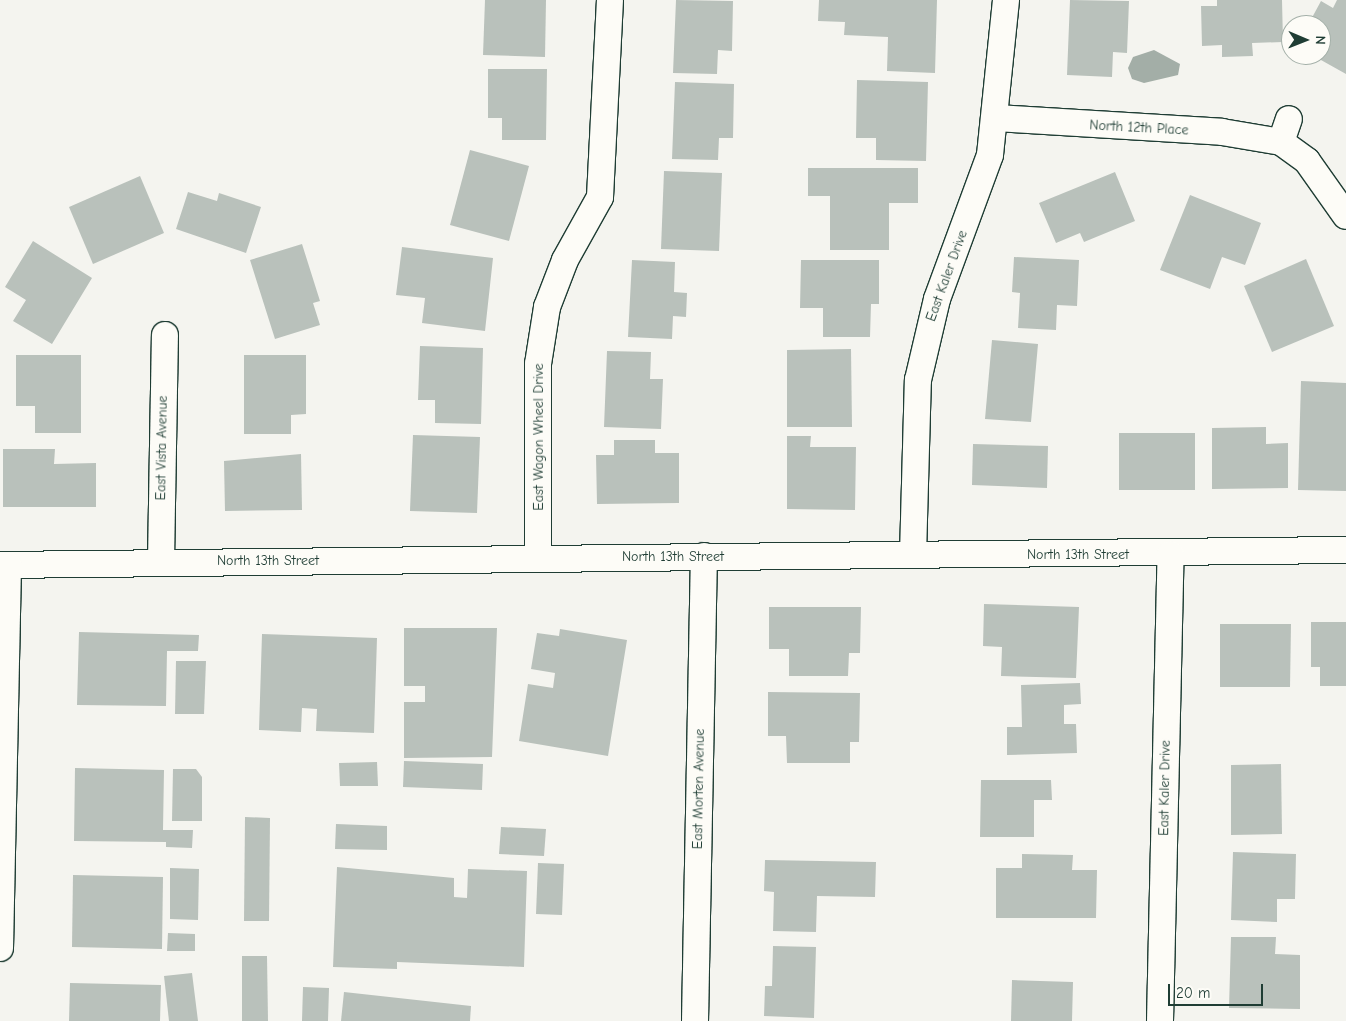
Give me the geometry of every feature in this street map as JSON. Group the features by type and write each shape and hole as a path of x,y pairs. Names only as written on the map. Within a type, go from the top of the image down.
{"street":[{"name":"East Wagon Wheel Drive","path":"538,558 538,364 547,307 565,260 600,197 610,0"},
{"name":"East Kaler Drive","path":"913,555 913,430 924,345 937,300 978,192 996,118 1006,0"},
{"name":"North 12th Place","path":"996,118 1222,132 1285,131 1346,216"},
{"name":"East Vista Avenue","path":"161,561 164,335"},
{"name":"North 13th Street","path":"4,565 161,561 1171,554 1346,550"},
{"name":"East Kaler Drive","path":"1160,1021 1171,554"},
{"name":"East Morten Avenue","path":"695,1021 704,556"},
{"path":"0,948 4,565"}],"shaded area":[{"path":"1154,50 1180,64 1178,75 1144,83 1132,79 1128,68 1133,57"}],"building":[{"path":"485,0 546,0 545,57 483,55"},
{"path":"676,0 733,1 732,51 718,50 717,74 673,73"},
{"path":"819,0 937,0 935,73 887,71 888,37 844,35 845,22 818,21"},
{"path":"1070,0 1129,1 1127,53 1113,52 1112,77 1067,75"},
{"path":"1217,0 1282,0 1281,42 1252,43 1253,56 1222,57 1222,45 1202,46 1201,6 1217,6"},
{"path":"1337,0 1346,0 1346,74 1330,65 1331,15 1313,15 1321,1 1333,8"},
{"path":"488,69 547,69 546,140 502,140 502,118 488,118"},
{"path":"857,80 928,82 926,161 876,160 876,138 856,138"},
{"path":"675,82 734,84 733,138 719,138 718,160 672,159"},
{"path":"470,150 529,166 509,241 450,225"},
{"path":"808,168 918,168 918,203 889,203 889,250 830,250 830,196 808,196"},
{"path":"664,171 722,173 719,251 661,249"},
{"path":"1115,172 1135,221 1084,242 1080,233 1056,243 1039,203"},
{"path":"140,176 164,233 93,264 69,207"},
{"path":"188,192 217,201 219,193 261,207 246,253 176,229"},
{"path":"1190,195 1261,223 1245,265 1222,257 1210,289 1160,270"},
{"path":"33,241 92,278 52,344 13,321 26,300 5,287"},
{"path":"302,244 320,301 313,303 320,325 275,339 250,260"},
{"path":"402,247 493,258 485,331 422,323 425,298 396,295"},
{"path":"1014,257 1079,260 1077,306 1057,305 1056,330 1018,328 1020,293 1012,292"},
{"path":"1306,259 1334,326 1272,352 1244,286"},
{"path":"632,260 675,262 674,292 687,293 686,317 673,316 672,339 628,337"},
{"path":"801,260 879,260 879,304 871,304 870,337 823,337 823,308 800,308"},
{"path":"992,340 1038,344 1031,422 985,419"},
{"path":"420,346 483,348 481,424 435,423 435,400 418,400"},
{"path":"851,349 852,427 787,427 787,350"},
{"path":"607,351 651,352 650,379 663,379 661,429 604,427"},
{"path":"16,355 81,355 81,433 35,433 35,406 16,406"},
{"path":"244,355 306,355 306,414 291,415 291,434 244,434"},
{"path":"1301,381 1346,383 1346,491 1298,490"},
{"path":"1266,427 1266,444 1288,443 1288,488 1212,489 1212,428"},
{"path":"1119,433 1195,433 1195,490 1119,490"},
{"path":"413,435 480,437 477,513 410,511"},
{"path":"787,436 811,436 810,447 856,447 855,510 787,509"},
{"path":"614,440 655,440 655,453 679,453 679,503 597,504 596,455 614,455"},
{"path":"973,444 1048,446 1047,488 972,485"},
{"path":"3,449 55,449 54,464 96,463 96,507 3,507"},
{"path":"301,454 302,510 225,511 224,461"},
{"path":"984,604 1079,607 1076,678 1001,676 1002,647 983,646"},
{"path":"769,607 861,607 860,653 849,653 848,676 789,676 789,649 769,649"},
{"path":"1311,622 1346,622 1346,686 1320,686 1320,667 1311,667"},
{"path":"1220,624 1291,624 1290,687 1220,687"},
{"path":"404,628 497,628 492,757 404,758 404,702 425,702 425,686 404,686"},
{"path":"560,629 627,640 608,756 519,741 528,684 553,688 555,673 531,669 537,633 559,636"},
{"path":"79,632 199,635 198,651 167,651 166,706 77,705"},
{"path":"262,634 377,638 374,733 316,731 317,709 302,708 301,732 259,730"},
{"path":"176,661 206,661 204,714 175,714"},
{"path":"1080,683 1081,704 1064,705 1064,724 1076,724 1077,753 1007,755 1007,727 1022,727 1021,685"},
{"path":"768,692 860,693 859,742 850,742 850,763 787,763 786,736 768,736"},
{"path":"404,761 483,764 482,790 403,787"},
{"path":"377,762 378,786 340,786 339,763"},
{"path":"1281,764 1282,834 1231,835 1231,765"},
{"path":"75,768 164,770 163,830 193,830 192,848 166,847 166,842 74,841"},
{"path":"173,769 196,769 202,777 202,821 172,821"},
{"path":"981,780 1051,780 1052,800 1034,800 1034,837 980,837"},
{"path":"245,817 270,818 269,921 244,921"},
{"path":"336,824 387,826 387,850 335,849"},
{"path":"501,827 546,829 544,856 499,854"},
{"path":"1233,852 1296,854 1295,899 1277,899 1277,922 1231,920"},
{"path":"1022,854 1073,855 1072,870 1097,870 1096,918 996,918 996,868 1022,868"},
{"path":"765,860 876,862 875,897 817,896 816,932 773,931 774,892 764,891"},
{"path":"538,863 564,864 562,915 536,914"},
{"path":"337,867 454,878 454,897 467,898 468,869 527,871 524,967 397,962 397,969 333,967"},
{"path":"170,868 199,869 198,920 170,919"},
{"path":"73,875 163,877 162,949 72,947"},
{"path":"168,933 195,934 195,951 167,951"},
{"path":"1231,937 1276,937 1275,954 1300,955 1300,1009 1229,1008"},
{"path":"773,946 816,947 814,1018 764,1016 765,986 772,986"},
{"path":"242,956 267,956 268,1021 242,1021"},
{"path":"192,973 198,1021 169,1021 164,976"},
{"path":"1012,980 1073,982 1072,1021 1011,1021"},
{"path":"70,983 161,985 160,1021 69,1021"},
{"path":"303,987 329,988 328,1021 302,1021"},
{"path":"344,992 471,1006 470,1021 341,1021"}]}
